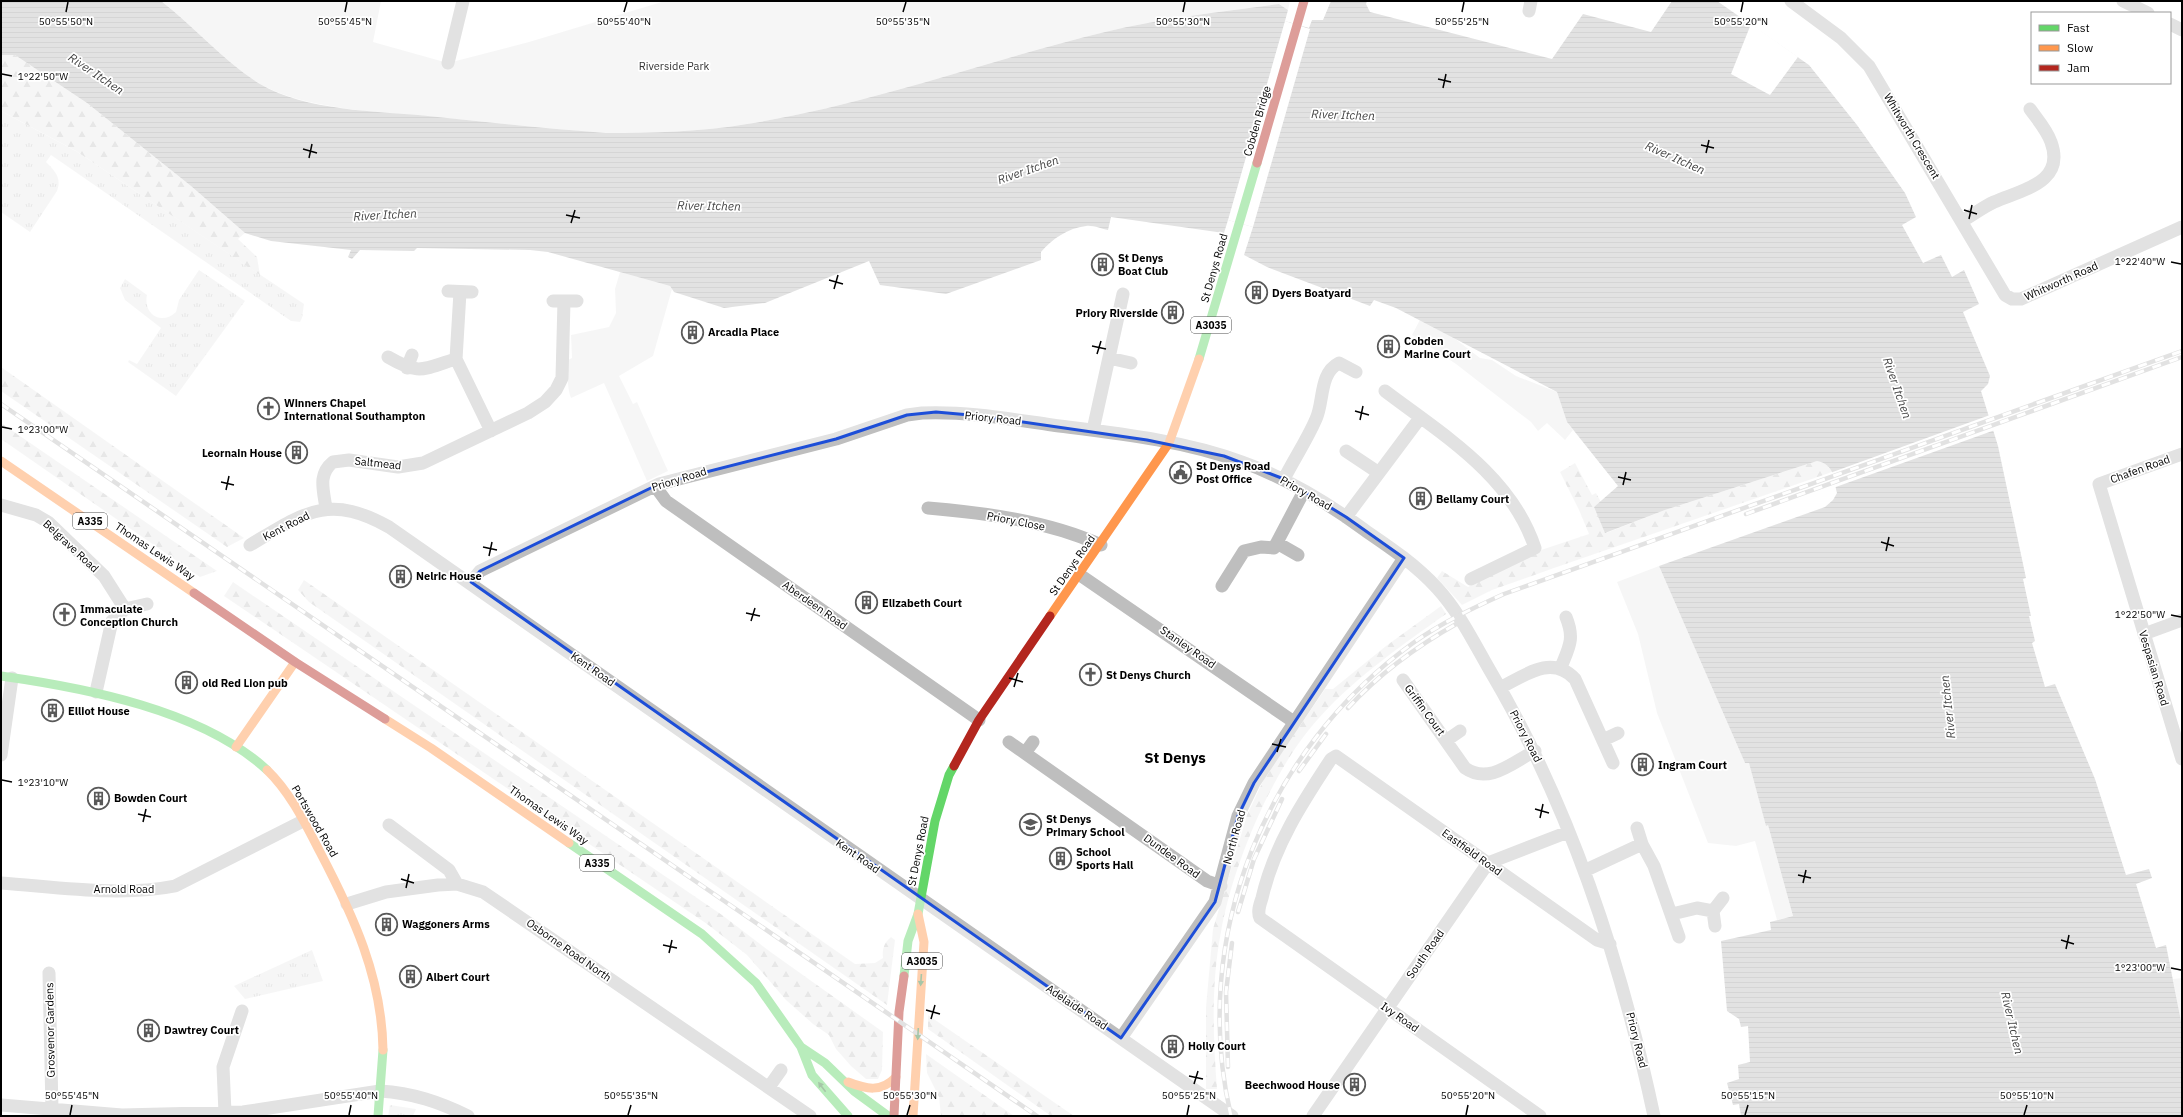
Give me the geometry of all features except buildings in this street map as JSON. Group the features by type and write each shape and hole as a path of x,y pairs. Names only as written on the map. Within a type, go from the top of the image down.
{"main road":[{"name":"Cobden Bridge","path":"1240,223 1304,1"},
{"name":"St Denys Road","path":"894,1116 899,1012 908,942 918,914 941,799 949,776 980,720 1101,545 1169,443 1186,400 1208,336 1240,223"},
{"name":"Thomas Lewis Way","path":"1,461 295,662 431,748 702,934 756,983 771,1002 800,1047 812,1075 848,1116"},
{"path":"236,747 295,662"},
{"name":"Portswood Road","path":"6,677 52,682 96,692 163,712 212,733 236,747 270,773 303,821 347,904 370,961 380,1007 383,1039 378,1116"},
{"name":"St Denys Road","path":"913,1116 924,942 918,914"},
{"name":"Thomas Lewis Way","path":"800,1047 825,1063 864,1100 888,1116"},
{"path":"841,1079 873,1090 886,1086 896,1077"},
{"path":"841,1079 858,1106"}],"street":[{"path":"448,63 463,1"},
{"name":"Whitworth Crescent","path":"1791,1 1841,38 1869,66 1962,220 2005,295"},
{"path":"2123,1 2146,12"},
{"path":"2171,24 2182,30"},
{"path":"1962,220 1994,203 2038,185 2052,170 2055,156 2051,142 2050,128 2030,109"},
{"name":"Whitworth Road","path":"2005,295 2012,299 2021,299 2182,227"},
{"path":"460,292 456,359 491,431"},
{"path":"1093,430 1123,294"},
{"name":"Saltmead","path":"326,509 322,482 323,474 333,462 349,460 398,467 410,466 438,457 545,402 556,390 563,371 565,301"},
{"path":"388,357 410,362 425,370 456,359"},
{"path":"1109,358 1131,363"},
{"path":"1284,479 1317,418 1325,382 1333,366 1339,363 1356,372"},
{"path":"1386,391 1470,456 1500,485 1520,514 1535,548 1471,579"},
{"name":"Priory Road","path":"471,582 480,571 655,486 712,469 756,460 836,439 907,415 922,413 981,416 1093,430 1169,443 1239,461 1284,479 1346,516 1404,558 1428,579 1446,598 1500,688 1535,751 1584,871 1610,944 1639,1045 1654,1116"},
{"path":"1346,516 1420,418"},
{"path":"1346,451 1379,473"},
{"name":"Chafen Road","path":"2099,484 2182,454"},
{"name":"Vespasian Road","path":"2099,484 2182,759"},
{"name":"Aberdeen Road","path":"655,486 666,500 980,720"},
{"path":"1222,586 1244,551 1261,547 1274,548 1304,491"},
{"name":"Belgrave Road","path":"1,505 36,515 48,522 104,576 125,609"},
{"name":"Priory Close","path":"928,508 1009,518 1053,529 1101,545"},
{"name":"Kent Road","path":"250,545 298,518 326,509 346,509 372,518 404,536 471,582 921,899"},
{"path":"1277,542 1298,555"},
{"name":"North Road","path":"1121,1038 1216,902 1238,816 1254,783 1404,558"},
{"name":"Stanley Road","path":"1080,575 1294,722"},
{"path":"96,692 110,625 117,615 125,609 147,604"},
{"path":"1561,667 1572,641 1571,628 1566,617"},
{"path":"2144,634 2182,620"},
{"path":"1500,688 1546,666 1561,667 1575,679 1613,763"},
{"path":"1,755 6,677"},
{"name":"Griffin Court","path":"1403,680 1447,740 1465,768 1479,775 1495,772 1535,751"},
{"name":"Griffin Court","path":"1447,740 1460,731"},
{"path":"1603,740 1618,733"},
{"name":"Dundee Road","path":"1009,742 1207,881 1221,886"},
{"path":"1025,753 1033,742"},
{"name":"Eastfield Road","path":"1260,918 1258,912 1263,890 1286,830 1331,759 1336,756 1597,940 1610,944"},
{"name":"Arnold Road","path":"1,883 114,890 154,890 175,886 303,821"},
{"path":"1636,828 1642,844 1654,866 1679,937"},
{"path":"393,832 449,870 457,884"},
{"path":"1488,863 1568,832"},
{"path":"1584,871 1642,844"},
{"name":"South Road","path":"1313,1116 1488,863"},
{"name":"Osborne Road North","path":"347,904 386,892 457,884 489,895 810,1116"},
{"path":"1715,926 1713,911 1723,898"},
{"name":"Adelaide Road","path":"921,899 1232,1116"},
{"path":"1672,914 1697,908 1713,911"},
{"name":"Ivy Road","path":"1260,918 1540,1116"},
{"name":"Grosvenor Gardens","path":"49,974 52,1110"},
{"path":"225,1113 224,1067 242,1011"},
{"path":"769,1087 781,1070"},
{"path":"1,1105 122,1116 225,1113 243,1114 380,1091 403,1092 428,1098 468,1116"}],"highlighted area":[{"path":"936,412 981,416 1147,440 1224,456 1284,479 1346,517 1404,558 1254,783 1238,816 1215,902 1121,1038 471,582 480,571 659,484 836,439 907,415"}],"green space":[{"name":"Riverside Park","path":"161,1 381,1 373,42 448,63 529,42 665,1 1290,1 1288,10 1279,4 1170,19 1126,27 838,106 792,116 712,129 606,133 368,111 322,105 299,99 279,93 260,84 247,75"},
{"path":"1,55 15,55 87,103 191,186 245,233 238,239 257,257 260,275 76,151 1,111"},
{"path":"1,111 76,151 304,304 300,322 291,321 51,155 46,162 57,175 59,182 57,191 30,232 1,212"},
{"path":"199,270 245,301 176,396 128,362 129,360 137,364 161,328 125,300 120,288 125,279 147,295 146,302 148,308 154,316 165,318 176,312 179,300"},
{"path":"620,272 670,286 672,289 653,356 619,376 633,404 637,402 668,471 647,481 604,383 571,398 568,385 566,361 572,358 571,335 609,327 616,313 615,289"},
{"path":"1423,314 1480,358 1492,360 1516,376 1557,392 1567,422 1573,430 1565,440 1547,423 1538,431 1531,422 1456,364 1412,335"},
{"path":"1,367 244,538 227,547 1,391"},
{"path":"1,423 217,571 200,577 1,439"},
{"path":"1817,461 1827,464 1832,472 1492,590 1462,605 1437,578 1442,571 1468,587 1535,552 1589,534 1560,472 1575,463 1592,495 1596,493 1601,502 1594,507 1606,533 1665,510"},
{"path":"1659,566 1745,763 1749,762 1793,916 1777,920 1755,841 1736,846 1708,843 1657,713 1638,634 1617,582"},
{"path":"304,580 855,964 875,963 883,958 884,946 891,937 895,940 887,1005 309,602 298,590"},
{"path":"233,582 722,915 772,953 883,1032 882,1070 878,1079 866,1079 851,1066 836,1049 829,1035 813,1024 786,1000 747,955 707,924 224,596"},
{"path":"1441,606 1446,614 1358,680 1342,694 1312,726 1296,747 1268,796 1244,852 1226,907 1218,951 1214,990 1217,1089 1206,1089 1206,1007 1213,929 1247,815 1265,777 1325,689 1333,689 1386,646"},
{"path":"312,950 323,981 245,999 234,986"},
{"path":"2182,978 2182,1026 2173,979"},
{"path":"928,1015 1074,1116 1051,1116 928,1029"},
{"path":"926,1054 1014,1116 941,1116 939,1097 927,1073"},
{"path":"390,1105 416,1109 413,1116 388,1116"}],"water":[{"name":"River Itchen","path":"1,1 161,1 247,75 260,84 278,93 298,100 320,105 364,111 606,133 712,129 792,116 838,106 1126,27 1170,19 1279,4 1288,10 1285,21 1309,28 1312,20 1323,20 1331,1 1367,1 1366,4 1370,12 1552,59 1583,14 1651,32 1672,1 1717,1 1809,65 1857,125 1905,193 1916,217 1902,225 1923,263 1941,255 1952,277 1964,270 1979,304 1963,312 1990,376 1988,384 1981,391 1998,446 2026,578 2023,579 2035,641 2032,643 2045,687 2055,684 2095,779 2126,875 2149,869 2152,878 2136,884 2156,948 2166,945 2182,1026 2182,1116 1741,1116 1739,1104 1733,1105 1727,1083 1739,1079 1738,1065 1750,1062 1748,1026 1741,1027 1739,1019 1727,1011 1721,941 1771,930 1770,922 1793,916 1749,763 1745,763 1659,566 1825,507 1833,500 1837,493 1834,477 1827,465 1817,461 1665,510 1605,533 1594,507 1618,486 1567,422 1557,392 1396,308 1374,300 1370,306 1267,267 1244,255 1253,227 1228,220 1224,233 1111,217 1108,230 1089,226 1073,229 1061,235 1045,247 1041,252 1041,260 946,294 880,285 869,261 765,303 724,308 674,292 670,286 548,252 530,250 417,248 414,251 360,250 352,259 348,257 351,250 271,241 245,233 191,186 87,103 15,55 1,55"}],"pier":[{"path":"1285,21 1310,29 1253,227 1228,220"},
{"path":"1751,24 1798,57 1770,95 1731,74"},
{"path":"1990,415 1995,430 1833,488 1830,473"}],"railway":[{"path":"1231,1116 1221,1049 1221,981 1231,916 1251,852 1280,792 1317,736 1361,686 1413,643 1446,622 1504,594 2182,351"},
{"path":"1746,514 2182,357"},
{"path":"1,404 1037,1116"},
{"path":"1348,708 1372,684 1399,661 1458,623"},
{"path":"1299,771 1326,734"},
{"path":"1238,912 1254,859 1282,799"},
{"path":"1228,1067 1226,992 1232,943"}],"traffic: fast":[{"path":"1199,359 1257,163"},
{"path":"1,676 69,687 105,695 142,705 177,717 210,732 240,749 267,770"},
{"path":"904,976 908,941 918,914 935,821 949,775 954,766"},
{"path":"569,843 702,934 756,983 801,1047 812,1075 848,1116"},
{"path":"801,1047 825,1063 854,1091 888,1116"},
{"path":"378,1116 383,1050"}],"traffic: slow":[{"path":"1050,616 1169,443 1199,359"},
{"path":"1,461 194,593"},
{"path":"236,747 295,662"},
{"path":"385,719 431,748 569,843"},
{"path":"267,770 283,788 303,819 344,899 364,947 377,997 383,1050"},
{"path":"913,1116 924,942 918,914"},
{"path":"848,1082 867,1088 873,1088 885,1086 896,1077"}],"traffic: jam":[{"path":"1257,163 1304,1"},
{"path":"194,593 295,662 385,719"},
{"path":"954,766 979,720 1050,616"},
{"path":"894,1116 899,1012 904,976"}],"place":[{"name":"St Denys Boat Club","path":"1102,264"},
{"name":"Dyers Boatyard","path":"1257,293"},
{"name":"Priory Riverside","path":"1173,313"},
{"name":"Arcadia Place","path":"693,332"},
{"name":"Cobden Marine Court","path":"1388,347"},
{"name":"Winners Chapel International Southampton","path":"268,409"},
{"name":"Leornain House","path":"297,453"},
{"name":"St Denys Road Post Office","path":"1180,472"},
{"name":"Bellamy Court","path":"1420,499"},
{"name":"Nelric House","path":"400,576"},
{"name":"Elizabeth Court","path":"866,603"},
{"name":"Immaculate Conception Church","path":"65,615"},
{"name":"St Denys Church","path":"1090,675"},
{"name":"old Red Lion pub","path":"186,683"},
{"name":"Elliot House","path":"53,711"},
{"name":"Ingram Court","path":"1642,765"},
{"name":"Bowden Court","path":"98,798"},
{"name":"St Denys Primary School","path":"1031,825"},
{"name":"School Sports Hall","path":"1061,858"},
{"name":"Waggoners Arms","path":"386,924"},
{"name":"Albert Court","path":"410,977"},
{"name":"Dawtrey Court","path":"148,1030"},
{"name":"Holly Court","path":"1173,1046"},
{"name":"Beechwood House","path":"1355,1085"}],"district":[{"name":"St Denys","path":"1175,758"}]}
